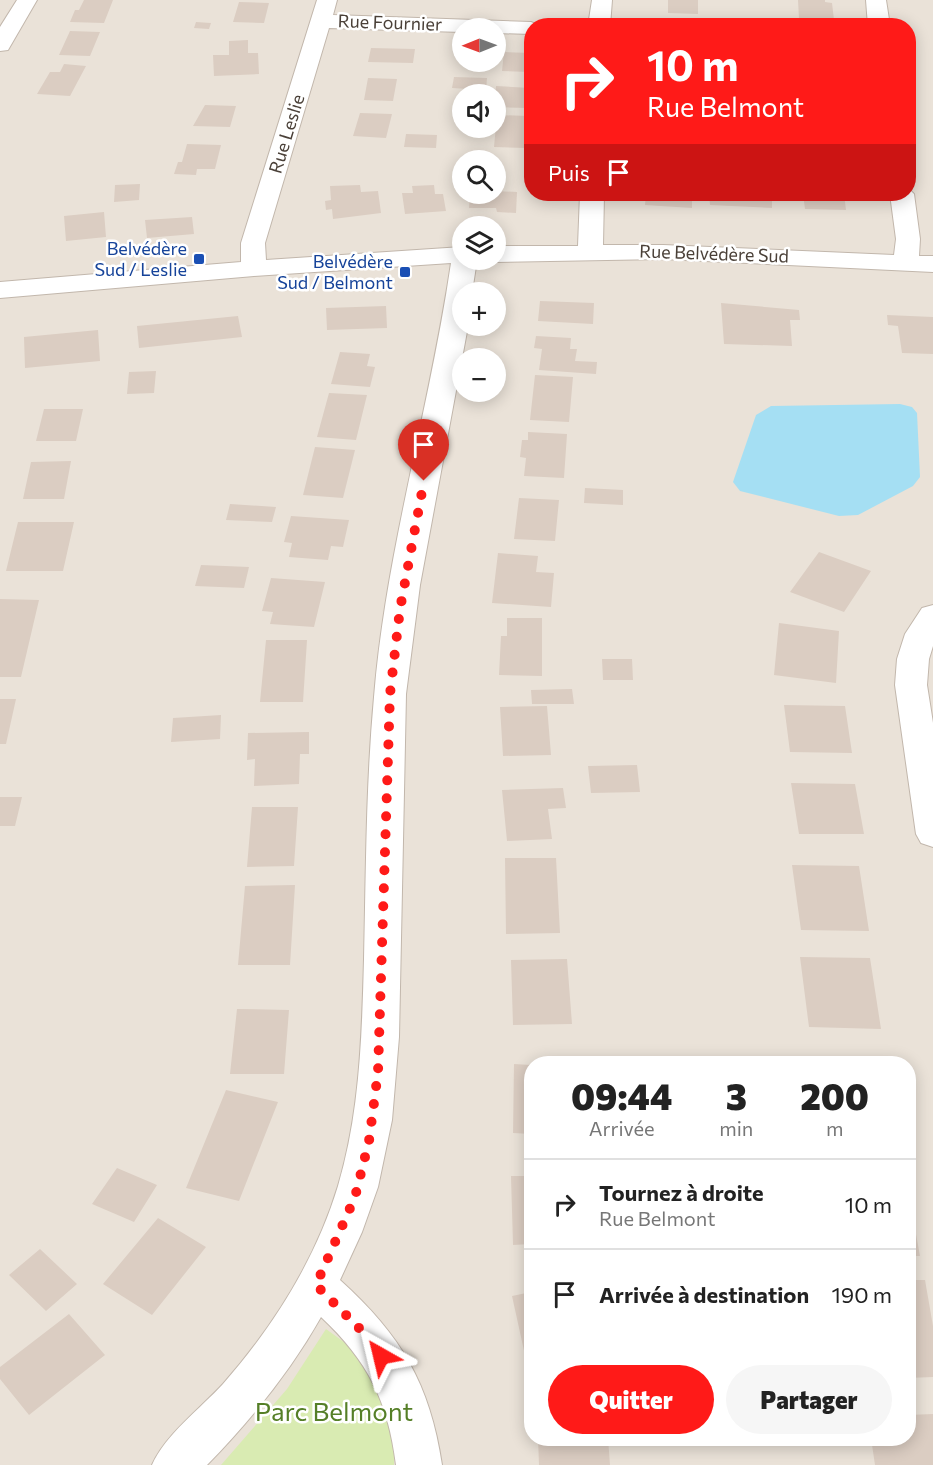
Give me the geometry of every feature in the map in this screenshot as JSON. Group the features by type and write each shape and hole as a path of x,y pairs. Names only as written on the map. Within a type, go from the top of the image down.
{"street":[{"path":"0,45 27,0"},
{"path":"600,18 602,0"},
{"path":"876,0 878,18"},
{"name":"Rue Fournier","path":"324,10 524,27"},
{"name":"Rue Leslie","path":"254,268 253,243 324,10"},
{"path":"590,252 592,201"},
{"path":"903,201 908,239 906,262"},
{"name":"Rue Belvédère Sud","path":"506,254 590,252 755,255 933,264"},
{"path":"0,290 254,268 452,256"},
{"path":"176,1465 248,1387 288,1332 316,1285 355,1197 369,1141 379,1060 390,694 400,609 462,270"},
{"path":"933,615 921,634 913,659 910,686 933,834"},
{"path":"316,1285 371,1340 401,1388 415,1429 419,1465"}],"shaded area":[{"path":"0,0 933,0 933,1465 0,1465"}],"green space":[{"name":"Parc Belmont","path":"326,1329 350,1346 363,1360 380,1387 393,1434 394,1465 221,1465 287,1389"}],"water":[{"path":"900,404 912,407 917,413 920,477 913,486 858,515 839,516 740,491 733,482 756,415 771,406"}],"building":[{"path":"84,0 113,0 104,23 70,22 75,10 79,10"},
{"path":"668,0 698,0 698,14 668,13"},
{"path":"798,0 825,0 825,2 832,3 834,18 799,18"},
{"path":"239,2 269,3 264,23 233,22"},
{"path":"196,22 211,23 209,29 194,28"},
{"path":"70,31 100,32 90,56 59,55"},
{"path":"248,40 248,53 258,53 259,74 214,76 213,55 229,55 229,41"},
{"path":"371,48 415,49 413,63 368,62"},
{"path":"506,52 524,53 524,72 506,71"},
{"path":"64,64 86,66 70,96 37,94 50,72 60,72"},
{"path":"454,77 487,78 486,84 453,84"},
{"path":"368,78 397,79 393,101 364,100"},
{"path":"506,87 524,88 524,108 506,107"},
{"path":"205,105 236,106 230,127 193,126"},
{"path":"360,113 392,114 386,138 353,136"},
{"path":"506,115 524,116 524,148 494,147 495,138 506,138"},
{"path":"406,134 437,135 436,148 404,147"},
{"path":"187,144 221,145 215,169 197,169 196,175 174,174 178,162 182,162"},
{"path":"140,184 139,200 114,202 115,185"},
{"path":"360,185 361,192 378,191 381,213 333,219 332,209 326,210 325,201 331,200 330,186"},
{"path":"434,185 435,194 443,194 446,211 405,214 402,193 413,193 412,186"},
{"path":"506,192 517,192 516,213 497,212 496,208 469,208 469,204 506,204"},
{"path":"645,201 692,201 692,208 645,205"},
{"path":"710,201 772,201 772,208 710,205"},
{"path":"804,201 845,201 846,210 805,209"},
{"path":"104,212 106,237 66,241 64,216"},
{"path":"192,217 194,234 147,238 145,220"},
{"path":"540,301 594,303 593,324 538,321"},
{"path":"721,303 799,310 800,320 790,320 792,346 724,344"},
{"path":"386,306 387,328 327,330 326,308"},
{"path":"887,315 933,317 933,354 902,353 898,326 888,325"},
{"path":"238,316 242,337 139,348 137,326"},
{"path":"98,330 100,361 25,368 24,337"},
{"path":"536,336 571,338 570,349 577,349 575,361 597,362 596,374 539,370 542,349 534,348"},
{"path":"340,352 370,354 367,366 375,367 370,387 331,384"},
{"path":"156,371 154,393 127,394 129,372"},
{"path":"535,375 573,377 569,422 530,420"},
{"path":"329,393 367,395 356,440 317,437"},
{"path":"44,409 83,409 76,441 36,441"},
{"path":"528,432 567,434 564,478 524,476 526,458 520,457 522,440 528,440"},
{"path":"315,447 355,450 343,498 303,495"},
{"path":"71,461 64,499 23,499 31,462"},
{"path":"585,488 623,490 623,505 584,503"},
{"path":"519,498 559,500 555,541 514,539"},
{"path":"230,504 276,507 272,522 226,520"},
{"path":"291,516 349,520 343,547 331,546 328,560 289,557 292,543 284,542"},
{"path":"18,522 74,522 63,571 6,571"},
{"path":"819,552 871,571 844,612 790,592"},
{"path":"498,553 538,556 536,572 554,573 551,607 492,603"},
{"path":"201,565 249,567 244,588 195,586"},
{"path":"271,578 325,582 314,627 270,624 273,612 262,611"},
{"path":"0,599 39,600 21,677 0,677"},
{"path":"507,618 542,618 542,676 499,675 501,636 507,636"},
{"path":"779,623 839,631 836,683 774,675"},
{"path":"266,640 307,640 303,702 260,702"},
{"path":"602,659 632,659 633,680 603,680"},
{"path":"572,689 574,704 532,704 531,690"},
{"path":"0,699 16,699 6,744 0,744"},
{"path":"784,705 845,706 852,753 790,752"},
{"path":"547,706 551,755 503,756 500,707"},
{"path":"221,715 220,739 171,742 173,718"},
{"path":"309,732 309,754 300,754 299,784 254,786 255,759 247,760 248,733"},
{"path":"637,765 640,792 591,793 588,766"},
{"path":"791,783 855,784 864,834 799,834"},
{"path":"563,788 566,808 548,809 552,839 507,841 502,790"},
{"path":"0,797 22,797 15,826 0,826"},
{"path":"252,807 298,807 294,866 247,867"},
{"path":"505,858 556,858 560,933 506,934"},
{"path":"792,865 859,866 869,931 801,930"},
{"path":"295,885 290,965 238,965 245,886"},
{"path":"800,957 870,958 881,1029 809,1027"},
{"path":"567,959 572,1024 513,1025 511,960"},
{"path":"237,1009 289,1010 284,1074 230,1074"},
{"path":"514,1064 524,1065 524,1134 513,1133"},
{"path":"226,1090 278,1102 239,1201 186,1188"},
{"path":"117,1168 157,1185 134,1222 92,1204"},
{"path":"511,1176 524,1176 524,1244 513,1245"},
{"path":"158,1218 206,1247 152,1315 103,1284"},
{"path":"916,1234 920,1256 916,1256"},
{"path":"40,1249 77,1284 46,1311 9,1275"},
{"path":"916,1280 925,1280 933,1326 933,1377 916,1378"},
{"path":"524,1293 524,1351 512,1296"},
{"path":"69,1314 105,1355 29,1415 0,1379 0,1367"},
{"path":"933,1414 933,1465 875,1465 872,1446 916,1446 916,1415"},
{"path":"538,1446 609,1446 610,1465 539,1465"}],"place":[{"name":"Belvédère Sud / Leslie","path":"199,259"},
{"name":"Belvédère Sud / Belmont","path":"405,272"}],"route":[{"path":"381,1356 371,1340 316,1285 338,1240 355,1197 369,1141 378,1072 381,1013 390,694 400,609 424,481"}]}
